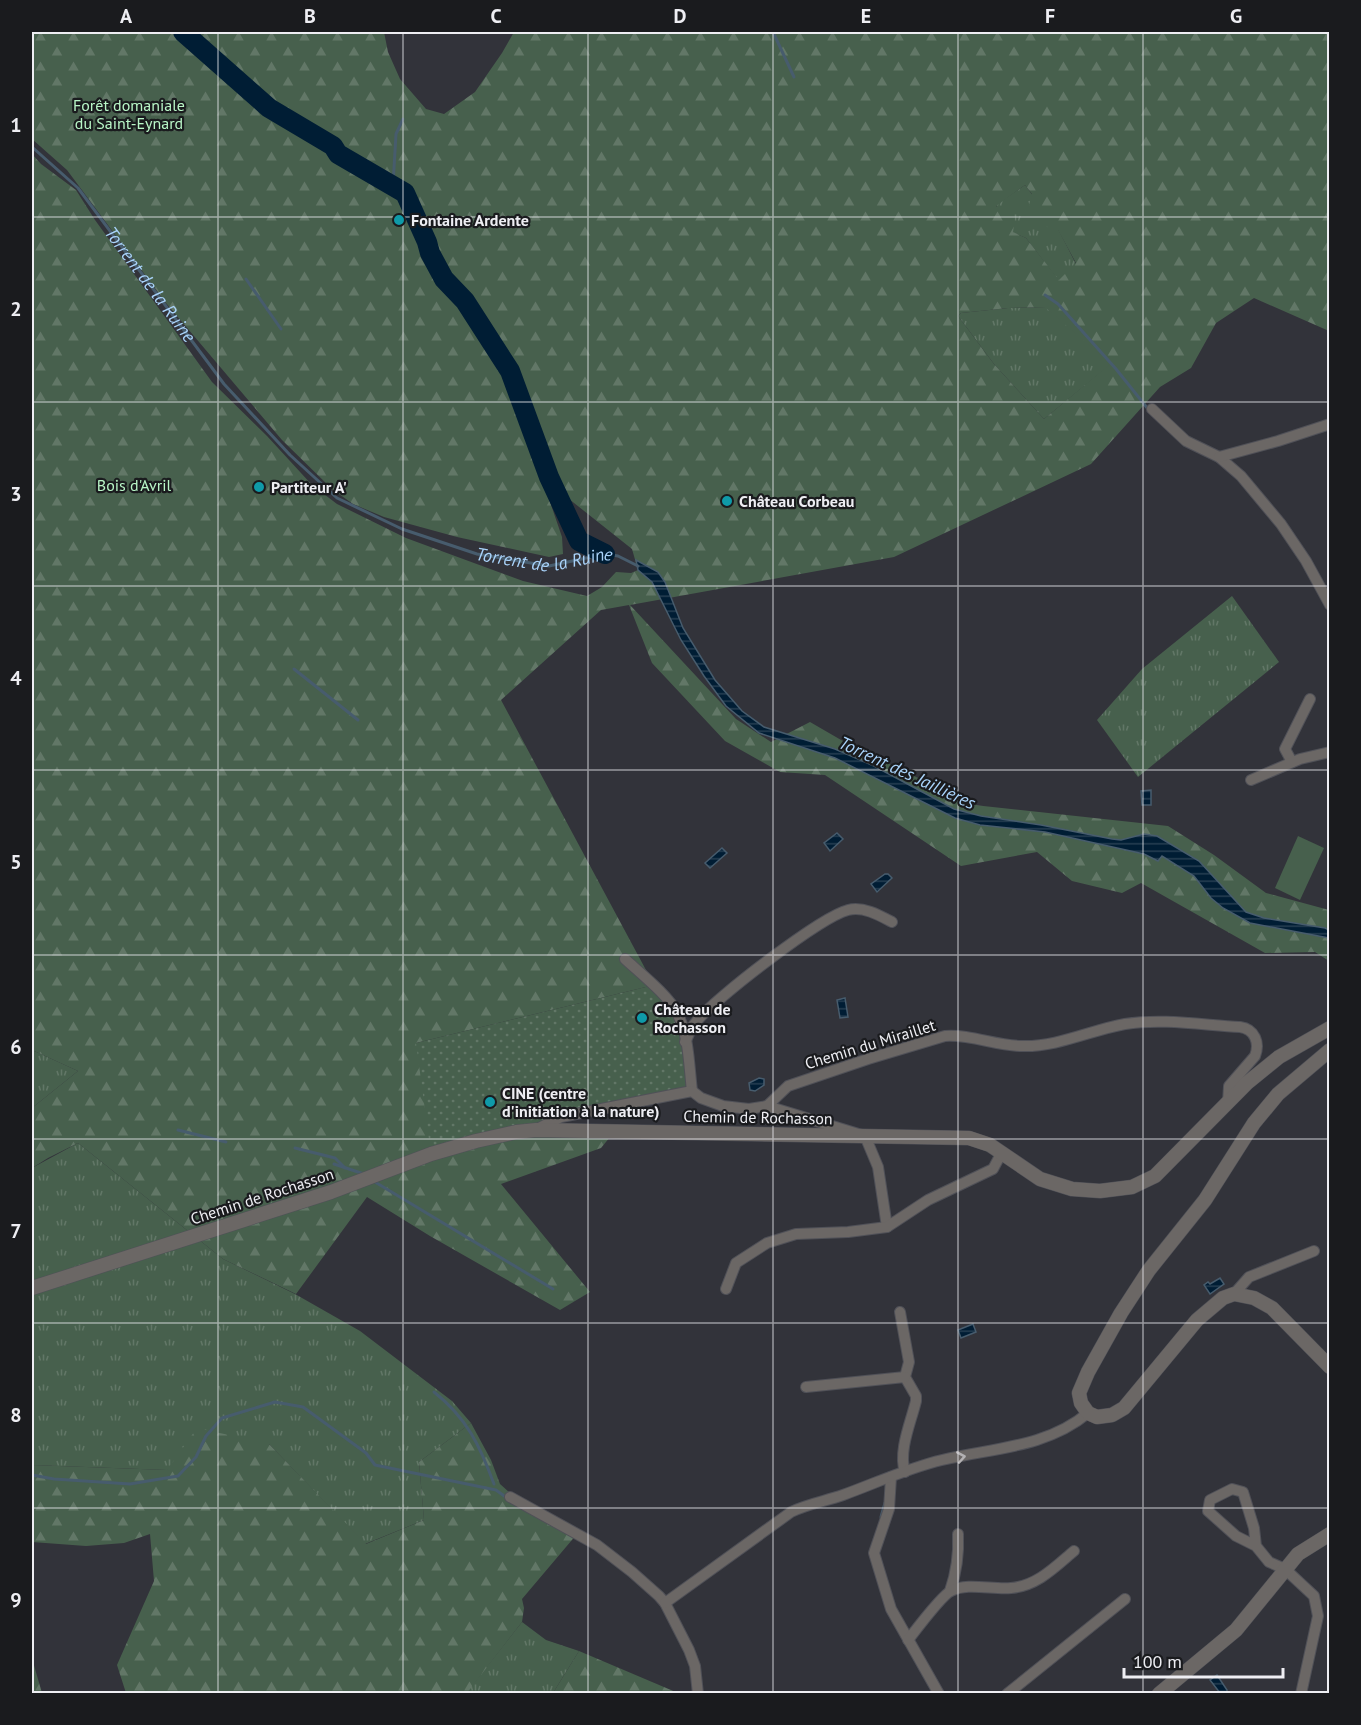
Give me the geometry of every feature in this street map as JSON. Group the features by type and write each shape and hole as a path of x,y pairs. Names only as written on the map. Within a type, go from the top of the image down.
{"street":[{"path":"1152,409 1186,441 1219,457 1241,476 1281,524 1306,561 1329,605"},
{"path":"1219,457 1329,424"},
{"path":"1292,762 1284,749 1310,699"},
{"path":"1251,780 1292,762 1329,752"},
{"path":"685,1042 696,1022 715,1003 790,945 833,916 850,909 861,909 892,922"},
{"path":"625,959 672,1005 678,1015 685,1042 692,1091 701,1098 730,1107 749,1109 768,1106 865,1136 878,1167 887,1227"},
{"name":"Chemin du Miraillet","path":"768,1106 788,1086 945,1036 957,1035 1022,1047 1068,1040 1128,1024 1170,1023 1246,1028 1254,1036 1257,1045 1255,1056 1229,1086 1228,1103"},
{"name":"Chemin de Rochasson","path":"32,1288 331,1192 431,1154 476,1141 536,1130 969,1138 990,1145 1040,1179 1072,1189 1100,1191 1132,1187 1155,1176 1247,1083 1279,1058 1329,1028"},
{"path":"1314,1251 1249,1277 1234,1294 1224,1298 1197,1320 1124,1408 1112,1415 1097,1417 1088,1413 1081,1403 1079,1393 1088,1372 1134,1291 1205,1200 1254,1123 1278,1094 1329,1050"},
{"path":"536,1130 561,1117 692,1091"},
{"path":"726,1289 736,1263 767,1243 796,1234 848,1232 887,1227 928,1200 993,1168 1002,1152"},
{"path":"1234,1294 1254,1298 1272,1308 1329,1367"},
{"path":"900,1312 909,1362 905,1377 916,1396 903,1458 905,1472"},
{"path":"806,1387 905,1377"},
{"path":"665,1603 791,1512 945,1460 1026,1444 1066,1428 1088,1413"},
{"path":"891,1477 889,1509 874,1553 891,1609 939,1694"},
{"path":"1256,1546 1254,1528 1243,1492 1232,1489 1209,1500 1208,1511 1236,1536 1256,1546 1269,1562 1285,1569 1314,1596 1318,1616 1301,1694"},
{"path":"510,1497 597,1545 632,1572 665,1603 695,1666 698,1694"},
{"path":"1159,1694 1236,1630 1298,1554 1329,1533"},
{"path":"908,1640 950,1591 958,1563 958,1534"},
{"path":"950,1591 965,1588 1011,1588 1027,1585 1040,1579 1074,1551"},
{"path":"1007,1694 1125,1599"}],"green space":[{"path":"32,32 384,32 388,52 400,79 426,109 444,114 475,92 514,32 1329,32 1329,331 1254,298 1216,323 1191,368 1160,387 1091,464 894,557 630,605 736,719 771,742 810,722 848,744 974,805 1168,826 1214,855 1266,893 1329,910 1329,961 1315,952 1265,953 1141,883 1122,893 1072,881 1037,852 961,866 825,775 780,772 725,741 652,663 629,605 601,610 501,700 654,985 416,1043 516,1132 615,1131 601,1148 501,1184 590,1292 560,1310 430,1236 367,1197 296,1294 223,1259 78,1143 32,1168 32,1108 78,1071 32,1050 32,154 41,164 76,190 95,220 212,382 267,436 312,485 337,504 406,538 523,581 587,596 602,587 616,572 631,573 638,570 632,549 564,495 551,469 548,496 562,537 563,554 549,557 457,537 384,517 353,504 332,489 282,440 166,303 67,170 32,139","holes":["1025,185 1032,194 1029,205 1040,225 1058,230 1076,263 1059,280 1026,238 1013,232 1015,217 996,206","1045,307 1110,364 1044,419 994,364 958,316 961,313 1008,308"]},
{"path":"1025,185 1058,229 1076,264 1059,281 1026,238 1012,232 996,205"},
{"path":"1046,307 1111,364 1044,419 994,364 958,316 961,313 1008,308"},
{"path":"1232,596 1279,662 1138,777 1097,720 1142,669"},
{"path":"1298,836 1324,848 1300,900 1275,888"},
{"path":"654,985 678,1015 692,1091 431,1154 416,1043"},
{"path":"32,1050 78,1071 32,1108"},
{"path":"78,1143 223,1259 295,1294 360,1331 452,1401 471,1423 419,1462 424,1520 365,1544 269,1444 167,1470 32,1465 32,1168"},
{"path":"471,1423 491,1460 500,1484 519,1501 577,1534 522,1599 524,1608 522,1622 467,1693 126,1693 117,1665 154,1581 150,1534 124,1543 86,1546 32,1542 32,1465 167,1470 197,1428 269,1444 366,1544 424,1520 419,1462"},
{"path":"522,1622 546,1640 579,1651 553,1693 458,1694 467,1692"},
{"path":"579,1651 678,1693 553,1693"},
{"path":"33,1662 42,1693 32,1693"}],"water":[{"path":"636,560 658,572 665,582 683,628 715,680 742,711 764,727 835,749 874,766 954,809 981,816 1112,839 1121,840 1144,834 1157,836 1199,861 1246,912 1264,918 1325,928 1329,930 1329,938 1250,923 1223,908 1211,898 1194,876 1162,856 1158,861 1144,854 1045,832 980,825 955,818 835,758 759,733 726,706 704,676 681,640 652,582 638,570"},
{"path":"1151,790 1151,805 1142,805 1141,791"},
{"path":"837,833 843,839 830,851 824,843"},
{"path":"722,848 727,853 710,868 705,863"},
{"path":"885,874 892,878 877,892 871,884"},
{"path":"845,998 848,1017 840,1018 837,1000"},
{"path":"759,1078 764,1079 764,1085 755,1091 750,1090 749,1083"},
{"path":"1220,1278 1224,1284 1210,1294 1204,1285"},
{"path":"973,1324 976,1332 961,1338 958,1330"},
{"path":"1217,1675 1227,1693 1220,1693 1210,1680"}],"waterway":[{"name":"Torrent de la Ruine","path":"183,32 269,108 333,146 338,154 405,193 430,253 444,279 465,301 510,371 549,477 579,541 605,554"},
{"path":"773,32 794,77"},
{"path":"393,185 396,134 403,119"},
{"name":"Torrent de la Ruine","path":"32,147 78,188 224,384 290,455 337,498 402,529 477,554 549,566 605,554 618,556 638,566"},
{"path":"246,279 281,329"},
{"path":"1045,295 1058,304 1148,409"},
{"path":"294,669 358,720"},
{"path":"178,1130 226,1142"},
{"path":"295,1148 335,1158 345,1168"},
{"path":"334,1164 364,1174"},
{"path":"375,1182 553,1289"},
{"path":"434,1392 464,1423 483,1457 494,1484"},
{"path":"32,1475 54,1479 130,1484 178,1476 196,1457 206,1436 222,1418 275,1402 303,1407 366,1453 375,1465 496,1490 507,1498"},
{"path":"881,1517 885,1503"}],"place":[{"name":"Fontaine Ardente","path":"399,220"},
{"name":"Partiteur A'","path":"259,487"},
{"name":"Château Corbeau","path":"727,501"},
{"name":"Château de Rochasson","path":"642,1018"},
{"name":"CINE (centre d'initiation à la nature)","path":"490,1102"}],"park label":[{"name":"Forêt domaniale du Saint-Eynard","path":"129,114"},
{"name":"Bois d'Avril","path":"134,485"}],"water label":[{"name":"Torrent des Jaillières","path":"907,773"}]}
